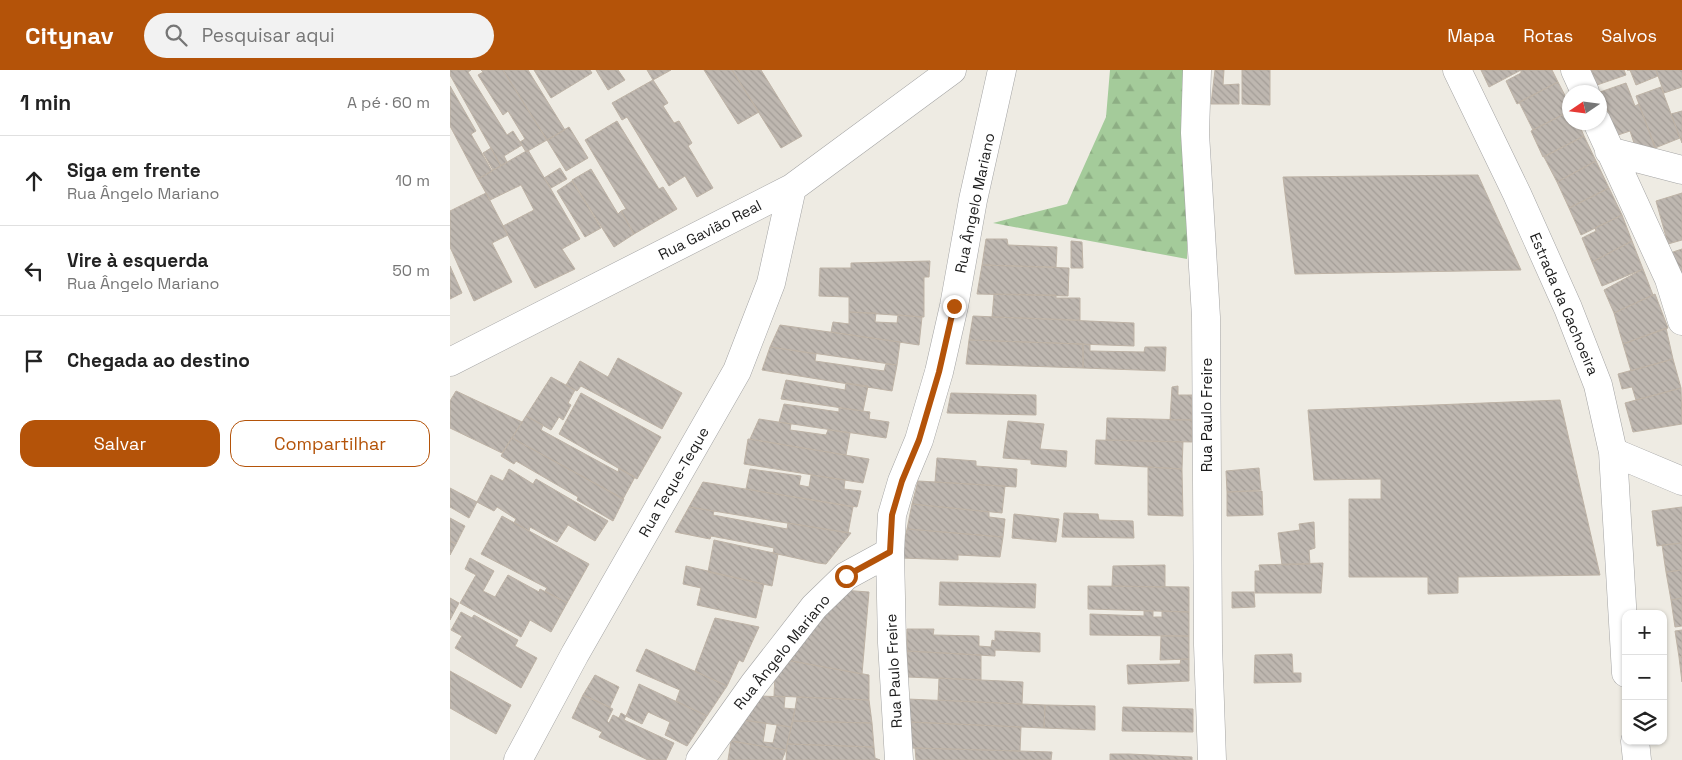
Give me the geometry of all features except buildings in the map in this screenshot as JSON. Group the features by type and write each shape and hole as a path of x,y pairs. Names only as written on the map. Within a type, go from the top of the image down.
{"street":[{"name":"Rua Gavião Real","path":"450,362 792,188 952,70"},
{"name":"Rua Ângelo Mariano","path":"700,760 754,684 814,607 846,576 890,552 892,515 902,481 919,440 952,315 1002,70"},
{"name":"Rua Paulo Freire","path":"1197,70 1195,133 1206,317 1208,646 1212,760"},
{"name":"Estrada da Cachoeira","path":"1456,70 1517,194 1587,352 1598,385 1613,452 1625,655"},
{"path":"1575,70 1582,85"},
{"path":"1601,130 1665,271 1681,312"},
{"path":"1609,151 1682,170"},
{"name":"Rua Teque-Teque","path":"518,760 575,654 737,371 771,283 792,188"},
{"path":"1613,452 1682,480"},
{"name":"Rua Paulo Freire","path":"890,552 892,643 899,760"},
{"path":"1635,745 1637,760"}],"green space":[{"path":"1110,70 1193,70 1187,259 993,223 1067,204 1106,117"}],"route":[{"path":"846,576 890,552 892,515 902,481 919,440 939,372 954,306"}]}
